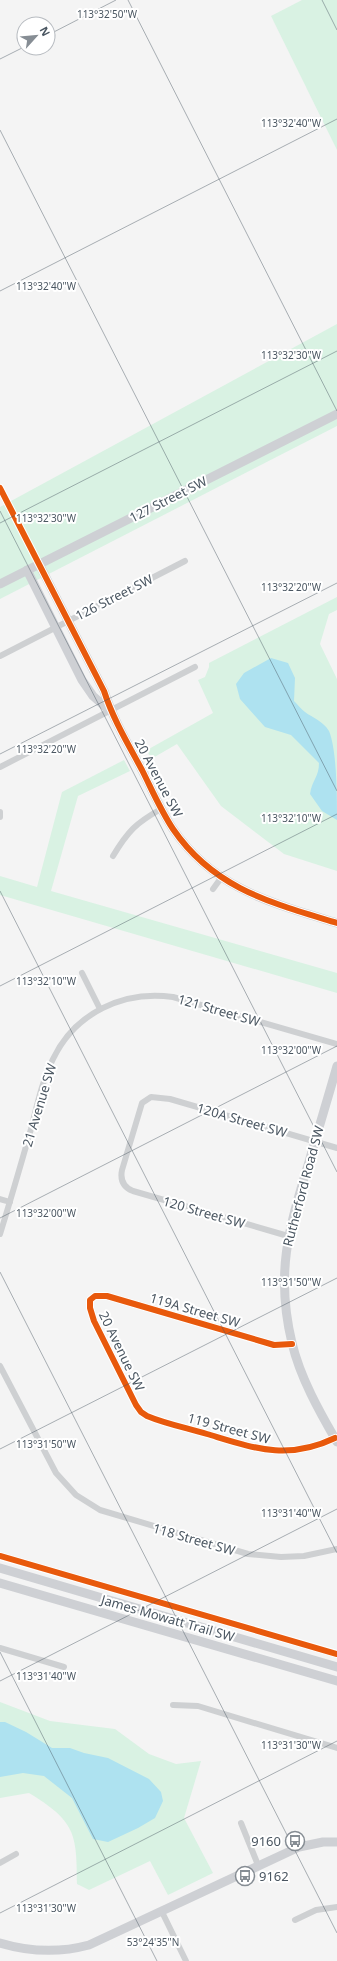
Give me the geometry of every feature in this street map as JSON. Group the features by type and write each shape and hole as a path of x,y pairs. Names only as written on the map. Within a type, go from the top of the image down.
{"street":[{"name":"127 Street SW","path":"0,584 337,414"},
{"path":"0,488 39,564"},
{"name":"126 Street SW","path":"0,656 185,561"},
{"name":"20 Avenue SW","path":"39,564 104,691 110,711 161,809 174,830 189,849 221,878 263,900 337,923"},
{"name":"20 Avenue SW","path":"27,570 87,688 93,696 110,711"},
{"path":"0,767 195,667"},
{"path":"113,856 128,832 143,820 161,809"},
{"path":"0,812 0,817"},
{"path":"213,889 221,878"},
{"path":"82,973 100,1008"},
{"name":"121 Street SW","path":"100,1008 135,997 173,997 337,1044"},
{"name":"21 Avenue SW","path":"0,1234 3,1213 10,1202 52,1060 74,1028 100,1008"},
{"name":"Rutherford Road SW","path":"336,1440 305,1380 292,1344 284,1288 285,1259 288,1236 337,1066"},
{"name":"120A Street SW","path":"123,1183 122,1170 140,1107 146,1098 158,1097 177,1101 337,1148"},
{"name":"120 Street SW","path":"123,1183 133,1191 288,1236"},
{"path":"0,1199 10,1202"},
{"name":"119A Street SW","path":"92,1298 106,1296 274,1345 292,1344"},
{"name":"20 Avenue SW","path":"92,1298 90,1303 92,1317 141,1412"},
{"name":"118 Street SW","path":"0,1366 51,1465 62,1481 84,1500 100,1510 233,1551 263,1556 304,1556 337,1549"},
{"name":"119 Street SW","path":"141,1412 152,1418 267,1451 298,1451 336,1440"},
{"name":"James Mowatt Trail SW","path":"0,1568 337,1667"},
{"name":"James Mowatt Trail SW","path":"0,1583 337,1681"},
{"path":"0,1648 64,1667"},
{"path":"173,1705 198,1706 337,1748"},
{"path":"241,1823 258,1865"},
{"path":"0,1943 36,1951 53,1951 78,1948 100,1941 258,1865 299,1847 323,1842 337,1842"},
{"path":"0,1863 16,1854"},
{"path":"295,1920 316,1910 337,1907"},
{"path":"162,1912 186,1961"}],"green space":[{"path":"302,0 337,0 337,150 271,16"},
{"path":"337,324 337,426 0,599 0,507"},
{"path":"337,597 337,610 329,614 320,644 337,679 337,871 284,854 221,806 177,744 151,759 147,750 213,713 198,680 205,677 209,663"},
{"path":"124,760 130,771 78,796 51,891 337,973 337,993 0,895 0,876 37,887 62,792"},
{"path":"0,1702 50,1721 115,1729 149,1754 176,1764 201,1761 184,1818 213,1873 168,1895 150,1861 89,1890 77,1884 74,1840 70,1830 56,1812 29,1793 0,1798"}],"water":[{"path":"271,658 288,663 295,678 294,701 305,712 324,725 329,731 334,750 337,787 337,820 322,811 310,794 318,772 319,763 291,735 265,727 240,699 236,684 244,673"},
{"path":"0,1722 5,1722 26,1732 52,1748 70,1748 84,1753 108,1758 149,1779 161,1792 163,1801 155,1818 108,1842 93,1839 72,1798 44,1776 23,1773 0,1777"}],"cycle path":[{"path":"0,488 104,691 121,731 173,829 189,849 207,866 226,880 267,900 337,923"},
{"path":"292,1344 274,1345 107,1296 95,1296 90,1300 90,1308 94,1321 136,1405 141,1412 147,1416 169,1424 240,1444 271,1450 286,1451 301,1449 318,1445 335,1438"},
{"path":"0,1556 337,1654"}],"place":[{"name":"9160","path":"295,1841"},
{"name":"9162","path":"245,1876"}]}
